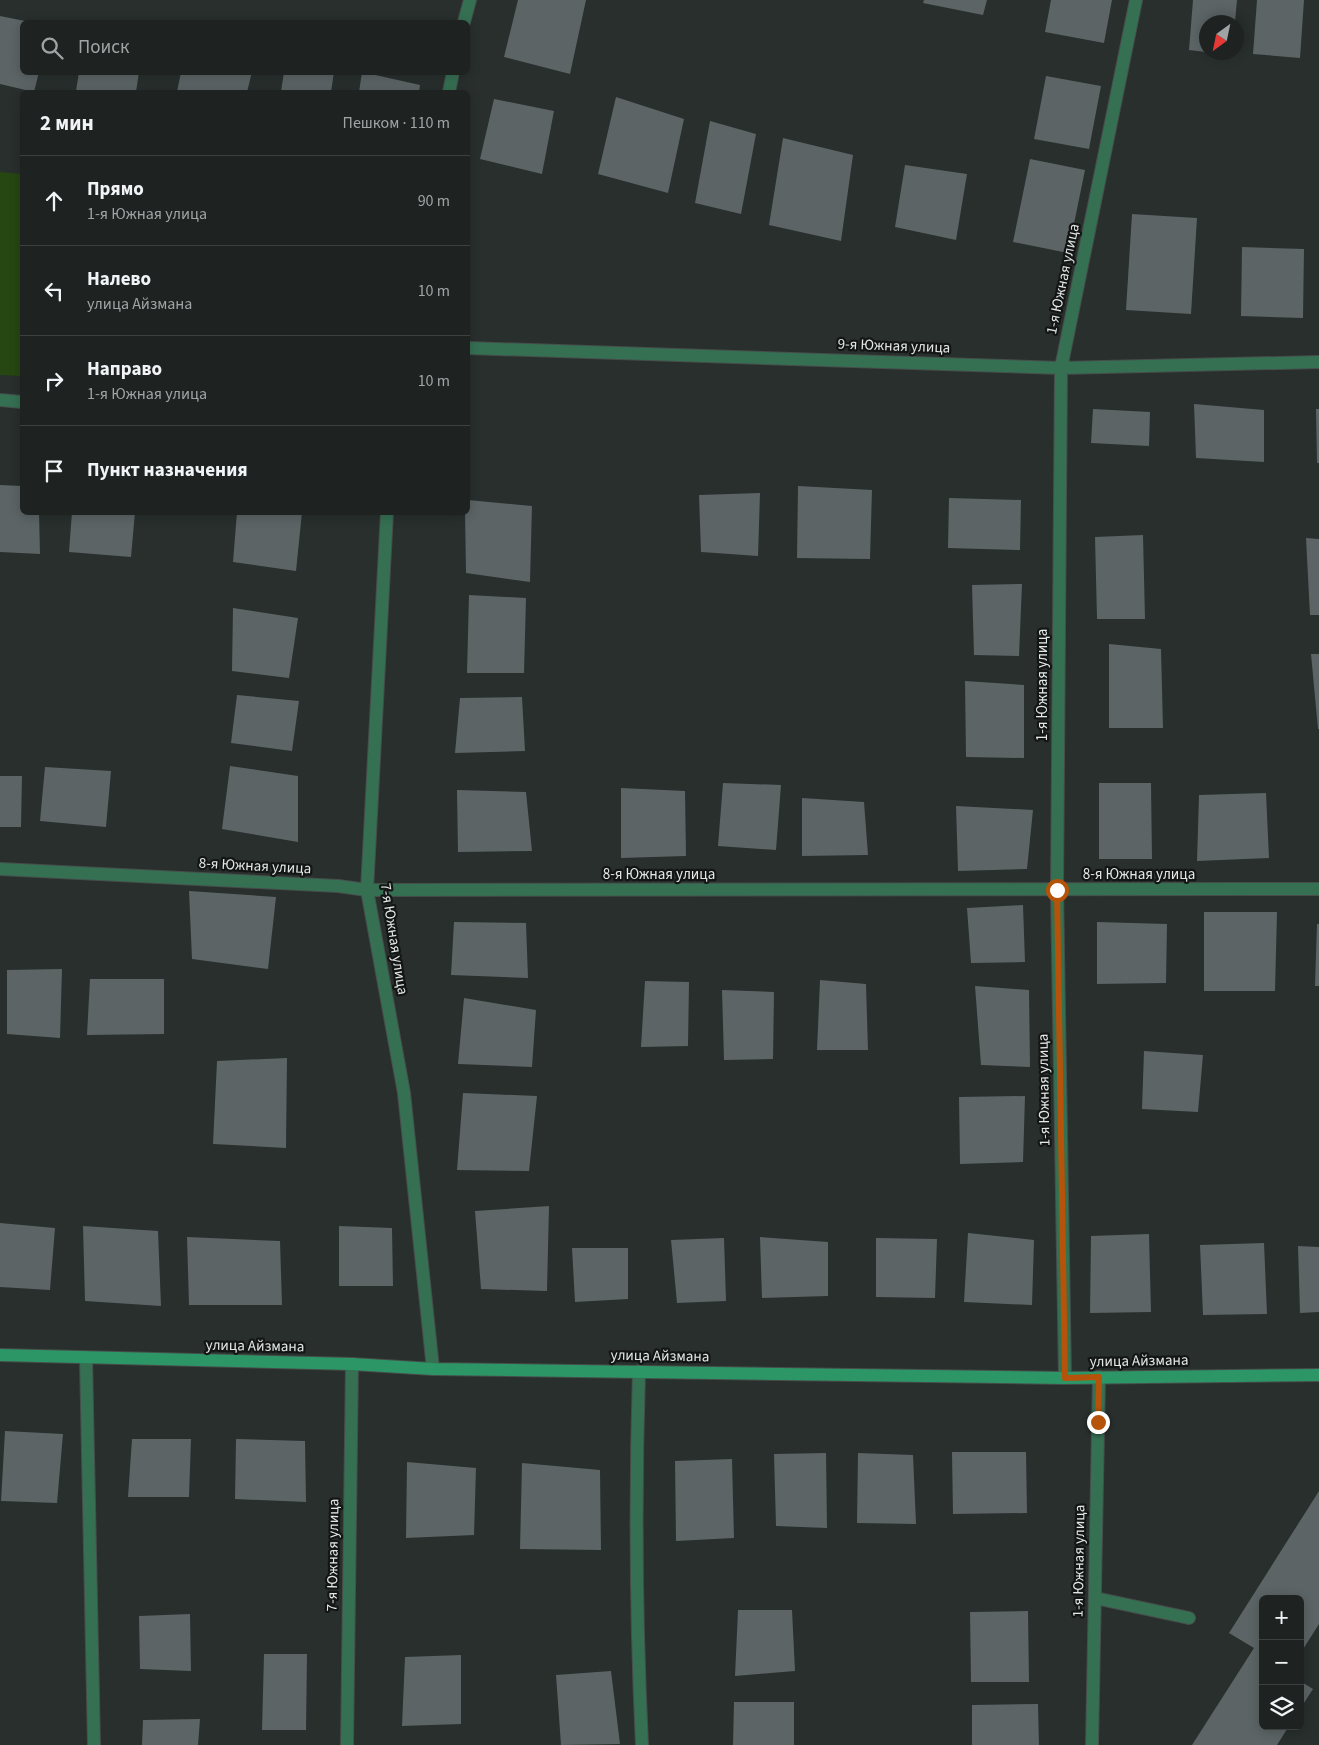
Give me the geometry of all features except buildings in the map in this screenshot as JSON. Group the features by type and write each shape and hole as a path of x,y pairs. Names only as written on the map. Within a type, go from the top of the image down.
{"street":[{"path":"465,20 470,0"},
{"name":"1-я Южная улица","path":"1065,1378 1057,890 1061,368 1136,0"},
{"path":"449,90 452,75"},
{"name":"9-я Южная улица","path":"470,348 1061,368 1319,362"},
{"path":"0,400 20,402"},
{"name":"7-я Южная улица","path":"387,515 367,890 404,1093 433,1369"},
{"name":"8-я Южная улица","path":"0,868 338,886 367,890 1319,889"},
{"name":"улица Айзмана","path":"0,1355 352,1364 433,1369 1065,1378 1319,1375"},
{"path":"86,1358 94,1745"},
{"name":"7-я Южная улица","path":"347,1745 352,1364"},
{"path":"639,1372 637,1430 638,1654 642,1745"},
{"name":"1-я Южная улица","path":"1092,1745 1099,1377"},
{"path":"1095,1598 1189,1618"}],"green space":[{"path":"0,172 20,174 20,376 0,375"}],"route":[{"path":"1057,890 1065,1378 1099,1377 1098,1422"}]}
